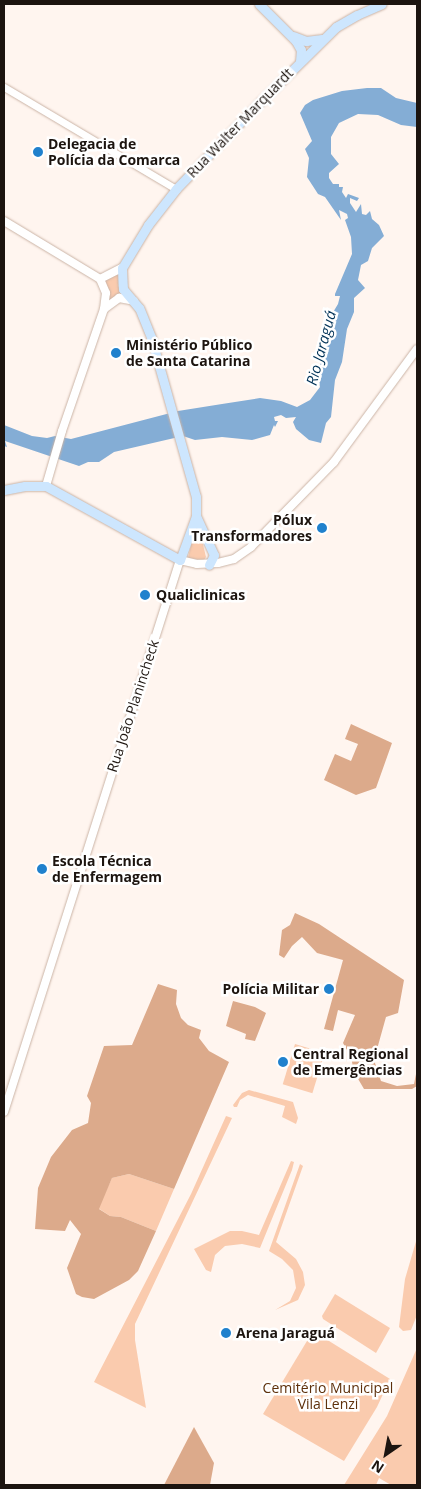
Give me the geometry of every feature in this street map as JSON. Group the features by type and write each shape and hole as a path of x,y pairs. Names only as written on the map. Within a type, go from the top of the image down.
{"main road":[{"path":"259,4 293,36 301,50 300,61"},
{"name":"Rua Walter Marquardt","path":"122,268 148,225 176,189 300,61 323,38 346,21 382,4"},
{"path":"293,36 306,41 323,38"},
{"path":"4,221 100,279 106,293 104,309 51,464 46,486"},
{"path":"100,279 122,268 123,289 134,301"},
{"path":"104,309 118,298 134,301"},
{"name":"Rua João Planincheck","path":"4,1112 71,896 196,516 196,497 161,369 147,324 134,301"},
{"path":"4,490 25,486 46,486 180,560 209,565 224,562 243,554 308,491 345,449 417,349"},
{"path":"196,516 214,556 209,565"}],"street":[{"path":"4,87 176,189"}],"green space":[{"path":"118,273 118,286 125,296 115,297 107,302 108,293 104,280"},
{"path":"195,528 199,528 206,557 204,560 188,558"},
{"path":"295,1044 325,1053 312,1093 283,1084"},
{"path":"249,1090 293,1102 298,1118 296,1124 282,1117 285,1106 248,1095 240,1100 237,1107 234,1107 233,1105 242,1093"},
{"path":"226,1116 232,1118 135,1324 135,1340 146,1408 94,1382 191,1194"},
{"path":"291,1161 294,1162 292,1170 260,1248 242,1244 225,1246 215,1255 211,1272 206,1270 194,1249 230,1231 242,1231 259,1235"},
{"path":"300,1164 303,1166 276,1242 296,1259 303,1272 305,1285 298,1300 275,1310 290,1301 296,1288 293,1270 282,1259 269,1251"},
{"path":"129,1174 174,1189 156,1231 121,1217 110,1216 98,1208 112,1178"},
{"path":"417,1238 417,1315 411,1330 403,1331 399,1327 405,1279"},
{"path":"335,1294 390,1328 376,1353 323,1319 322,1316"},
{"name":"Cemitério Municipal Vila Lenzi","path":"313,1331 390,1379 377,1407 344,1461 263,1414"},
{"name":"Cemitério Municipal Vila Lenzi","path":"417,1348 417,1484 391,1485 379,1478 376,1485 344,1485 387,1416"}],"shaded area":[{"path":"351,724 392,743 376,788 356,795 324,780 335,754 351,761 358,744 345,739"},
{"path":"295,913 319,924 404,980 398,1013 386,1017 374,1060 381,1081 397,1086 414,1084 417,1069 417,1086 412,1089 364,1089 354,1072 351,1057 343,1043 355,1015 338,1010 333,1031 324,1029 343,960 317,953 302,937 292,946 284,958 279,955 282,930 290,925"},
{"path":"158,984 177,990 176,1004 181,1018 188,1025 201,1030 199,1038 209,1051 229,1062 174,1189 129,1174 112,1178 99,1209 110,1216 121,1217 156,1231 138,1271 129,1280 94,1299 82,1297 76,1294 67,1268 81,1234 70,1220 65,1231 35,1229 38,1188 51,1157 72,1130 88,1123 91,1103 87,1096 104,1046 132,1045"},
{"path":"233,1001 255,1007 266,1013 255,1041 245,1039 246,1034 226,1026"},
{"path":"194,1427 214,1463 210,1485 164,1485"}],"water":[{"path":"381,88 396,98 417,103 417,127 401,125 378,115 358,114 339,123 331,137 331,154 339,164 329,173 329,178 333,184 339,184 339,187 343,187 342,192 346,198 348,194 359,198 357,201 350,198 350,203 356,212 361,204 362,214 366,215 370,211 372,219 379,225 384,236 372,248 368,261 361,265 358,280 365,288 354,298 354,312 347,329 342,362 335,380 331,417 326,423 321,443 309,440 296,429 293,422 296,417 286,418 281,415 274,417 275,421 278,421 270,435 252,440 222,437 195,440 183,436 114,452 99,462 88,462 79,466 5,441 7,447 4,446 4,425 32,436 47,438 55,436 71,439 178,411 260,398 281,401 297,407 310,400 320,387 318,377 329,319 338,304 340,296 335,296 335,294 352,254 351,237 345,220 348,218 347,214 339,210 341,220 325,197 318,194 307,177 309,158 305,149 312,141 300,113 305,105 313,100 342,91"}],"place":[{"name":"Delegacia de Polícia da Comarca","path":"38,152"},
{"name":"Ministério Público de Santa Catarina","path":"116,353"},
{"name":"Pólux Transformadores","path":"322,528"},
{"name":"Qualiclinicas","path":"145,595"},
{"name":"Escola Técnica de Enfermagem","path":"42,869"},
{"name":"Polícia Militar","path":"329,989"},
{"name":"Central Regional de Emergências","path":"283,1062"},
{"name":"Arena Jaraguá","path":"226,1333"}],"water label":[{"name":"Rio Jaraguá","path":"321,348"}]}
